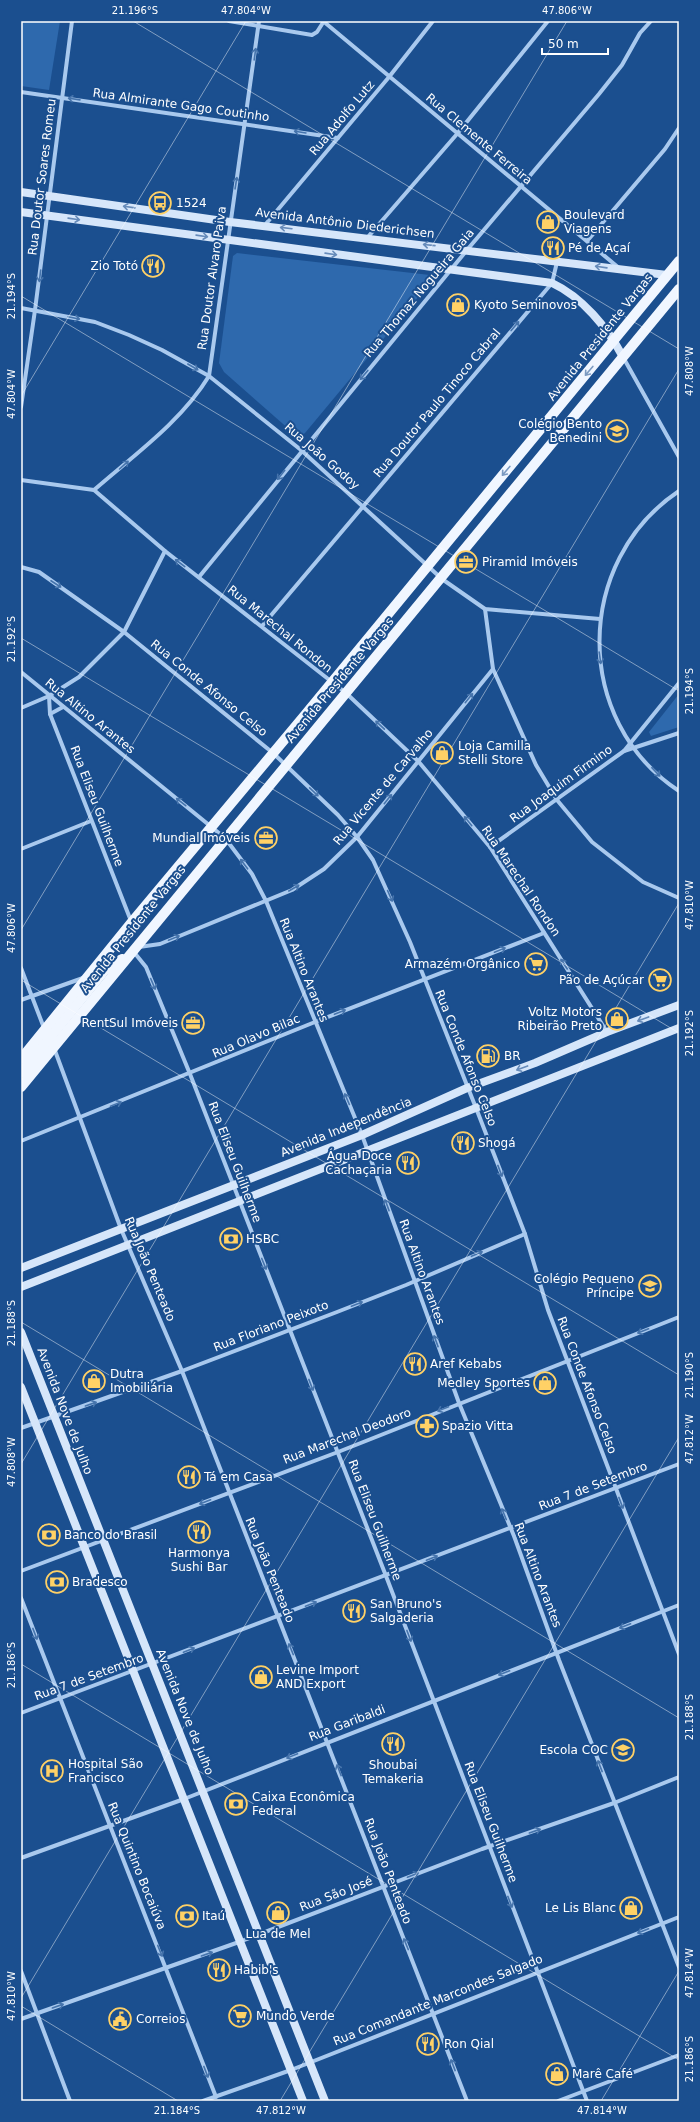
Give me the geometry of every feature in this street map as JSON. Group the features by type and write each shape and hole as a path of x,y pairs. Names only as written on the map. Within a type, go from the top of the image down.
{"main road":[{"name":"Avenida Antônio Diederichsen","path":"21,192 230,222 265,225 367,239 667,275"},
{"path":"21,212 552,283 569,292 584,304 614,341 623,357"},
{"name":"Avenida Presidente Vargas","path":"21,1059 44,1028 679,261"},
{"name":"Avenida Presidente Vargas","path":"21,1087 53,1046 135,949 225,838 442,579 679,289"},
{"path":"21,1072 104,971 135,949"},
{"name":"Avenida Independência","path":"21,1268 362,1134 467,1088 535,1063 607,1032 679,1005"},
{"path":"21,1287 679,1028"},
{"name":"Avenida Nove de Julho","path":"21,1332 103,1541 204,1791 325,2101"},
{"path":"21,1388 132,1672 184,1799 239,1942 303,2101"}],"street":[{"name":"Rua Doutor Soares Romeu","path":"21,407 36,310 72,21"},
{"name":"Rua Clemente Ferreira","path":"229,21 259,23 312,35 317,32 324,21 521,188 588,240 622,270"},
{"name":"Rua Adolfo Lutz","path":"265,225 390,77 433,21"},
{"path":"367,239 457,134 548,21"},
{"name":"Rua Thomaz Nogueira Gaia","path":"199,577 301,450 604,88 622,65 640,34 651,21"},
{"name":"Rua Doutor Alvaro Paiva","path":"94,490 183,412 197,396 209,376 227,240 259,23"},
{"name":"Rua Almirante Gago Coutinho","path":"21,92 338,138"},
{"path":"588,240 665,149 679,128"},
{"name":"Rua Doutor Paulo Tinoco Cabral","path":"262,626 552,283 557,262"},
{"name":"Rua João Godoy","path":"21,308 95,322 162,350 209,376 301,450 364,506 442,579 485,609 600,619"},
{"path":"623,357 679,457"},
{"path":"21,480 94,490"},
{"name":"Rua Marechal Rondon","path":"94,490 165,551 262,626 331,683 346,693 418,761 490,847 607,1032"},
{"path":"679,491 665,500 641,525 621,553 608,585 600,619 599,651 604,683 614,714 634,749 664,781 679,791"},
{"path":"21,708 49,696 79,677 124,632 165,551"},
{"name":"Rua Conde Afonso Celso","path":"21,567 39,572 124,632 273,753 338,815 357,837 373,860 410,942 525,1234 548,1310 679,1654"},
{"path":"485,609 493,668 536,765 557,800 592,842 643,882 679,898"},
{"name":"Rua Vicente de Carvalho","path":"135,949 160,944 292,890 324,869 357,837 493,668"},
{"name":"Rua Altino Arantes","path":"21,672 225,838 252,874 266,901 362,1134 459,1403 510,1528 556,1652 679,1967"},
{"name":"Rua Joaquim Firmino","path":"490,847 624,751 679,683"},
{"name":"Rua Eliseu Guilherme","path":"49,696 50,714 132,922"},
{"path":"50,714 63,707"},
{"name":"Rua Joaquim Firmino","path":"624,751 634,749 679,733"},
{"path":"21,848 91,820"},
{"name":"Rua Olavo Bilac","path":"21,1141 190,1074 315,1022 544,933"},
{"name":"Rua Eliseu Guilherme","path":"135,949 146,967 190,1074 232,1185 338,1452 537,1972 588,2101"},
{"path":"21,968 44,1028"},
{"path":"21,1000 87,977"},
{"name":"Rua João Penteado","path":"53,1046 121,1229 182,1371 228,1493 328,1741 383,1887 467,2101"},
{"name":"Rua Floriano Peixoto","path":"21,1428 182,1371 290,1330 414,1281 525,1234"},
{"name":"Rua Marechal Deodoro","path":"21,1571 338,1452 567,1360 679,1317"},
{"name":"Rua 7 de Setembro","path":"21,1713 679,1464"},
{"name":"Rua Quintino Bocaiúva","path":"21,1598 216,2097"},
{"name":"Rua Garibaldi","path":"21,1858 184,1799 556,1652 679,1606"},
{"name":"Rua São José","path":"21,2019 259,1935 489,1846 614,1802 679,1777"},
{"name":"Rua Comandante Marcondes Salgado","path":"203,2101 291,2070 433,2012 679,1917"},
{"path":"21,1971 70,2101"},
{"path":"558,2101 679,2055"}],"shaded area":[{"path":"21,21 60,21 49,90 21,86"},
{"path":"237,253 430,275 434,278 305,433 299,438 224,372 219,363 233,256"},
{"path":"679,694 679,727 651,736 649,732"}],"place":[{"name":"1524","path":"160,203"},
{"name":"Boulevard Viagens","path":"548,222"},
{"name":"Pé de Açaí","path":"553,248"},
{"name":"Zio Totó","path":"153,266"},
{"name":"Kyoto Seminovos","path":"458,305"},
{"name":"Colégio Bento Benedini","path":"617,431"},
{"name":"Piramid Imóveis","path":"466,562"},
{"name":"Loja Camilla Stelli Store","path":"442,753"},
{"name":"Mundial Imóveis","path":"266,838"},
{"name":"Armazém Orgânico","path":"536,964"},
{"name":"Pão de Açúcar","path":"660,980"},
{"name":"Voltz Motors Ribeirão Preto","path":"617,1019"},
{"name":"RentSul Imóveis","path":"193,1023"},
{"name":"BR","path":"488,1056"},
{"name":"Shogá","path":"463,1143"},
{"name":"Água Doce Cachaçaria","path":"408,1163"},
{"name":"HSBC","path":"231,1239"},
{"name":"Colégio Pequeno Príncipe","path":"650,1286"},
{"name":"Aref Kebabs","path":"415,1364"},
{"name":"Dutra Imobiliária","path":"94,1381"},
{"name":"Medley Sportes","path":"545,1383"},
{"name":"Spazio Vitta","path":"427,1426"},
{"name":"Tá em Casa","path":"189,1477"},
{"name":"Harmonya Sushi Bar","path":"199,1532"},
{"name":"Banco do Brasil","path":"49,1535"},
{"name":"Bradesco","path":"57,1582"},
{"name":"San Bruno's Salgaderia","path":"354,1611"},
{"name":"Levine Import AND Export","path":"261,1677"},
{"name":"Shoubai Temakeria","path":"393,1744"},
{"name":"Escola COC","path":"623,1750"},
{"name":"Hospital São Francisco","path":"52,1771"},
{"name":"Caixa Econômica Federal","path":"236,1804"},
{"name":"Le Lis Blanc","path":"631,1908"},
{"name":"Lua de Mel","path":"278,1913"},
{"name":"Itaú","path":"187,1916"},
{"name":"Habib's","path":"219,1970"},
{"name":"Mundo Verde","path":"240,2016"},
{"name":"Correios","path":"120,2019"},
{"name":"Ron Qial","path":"428,2044"},
{"name":"Marê Café","path":"557,2074"}]}
